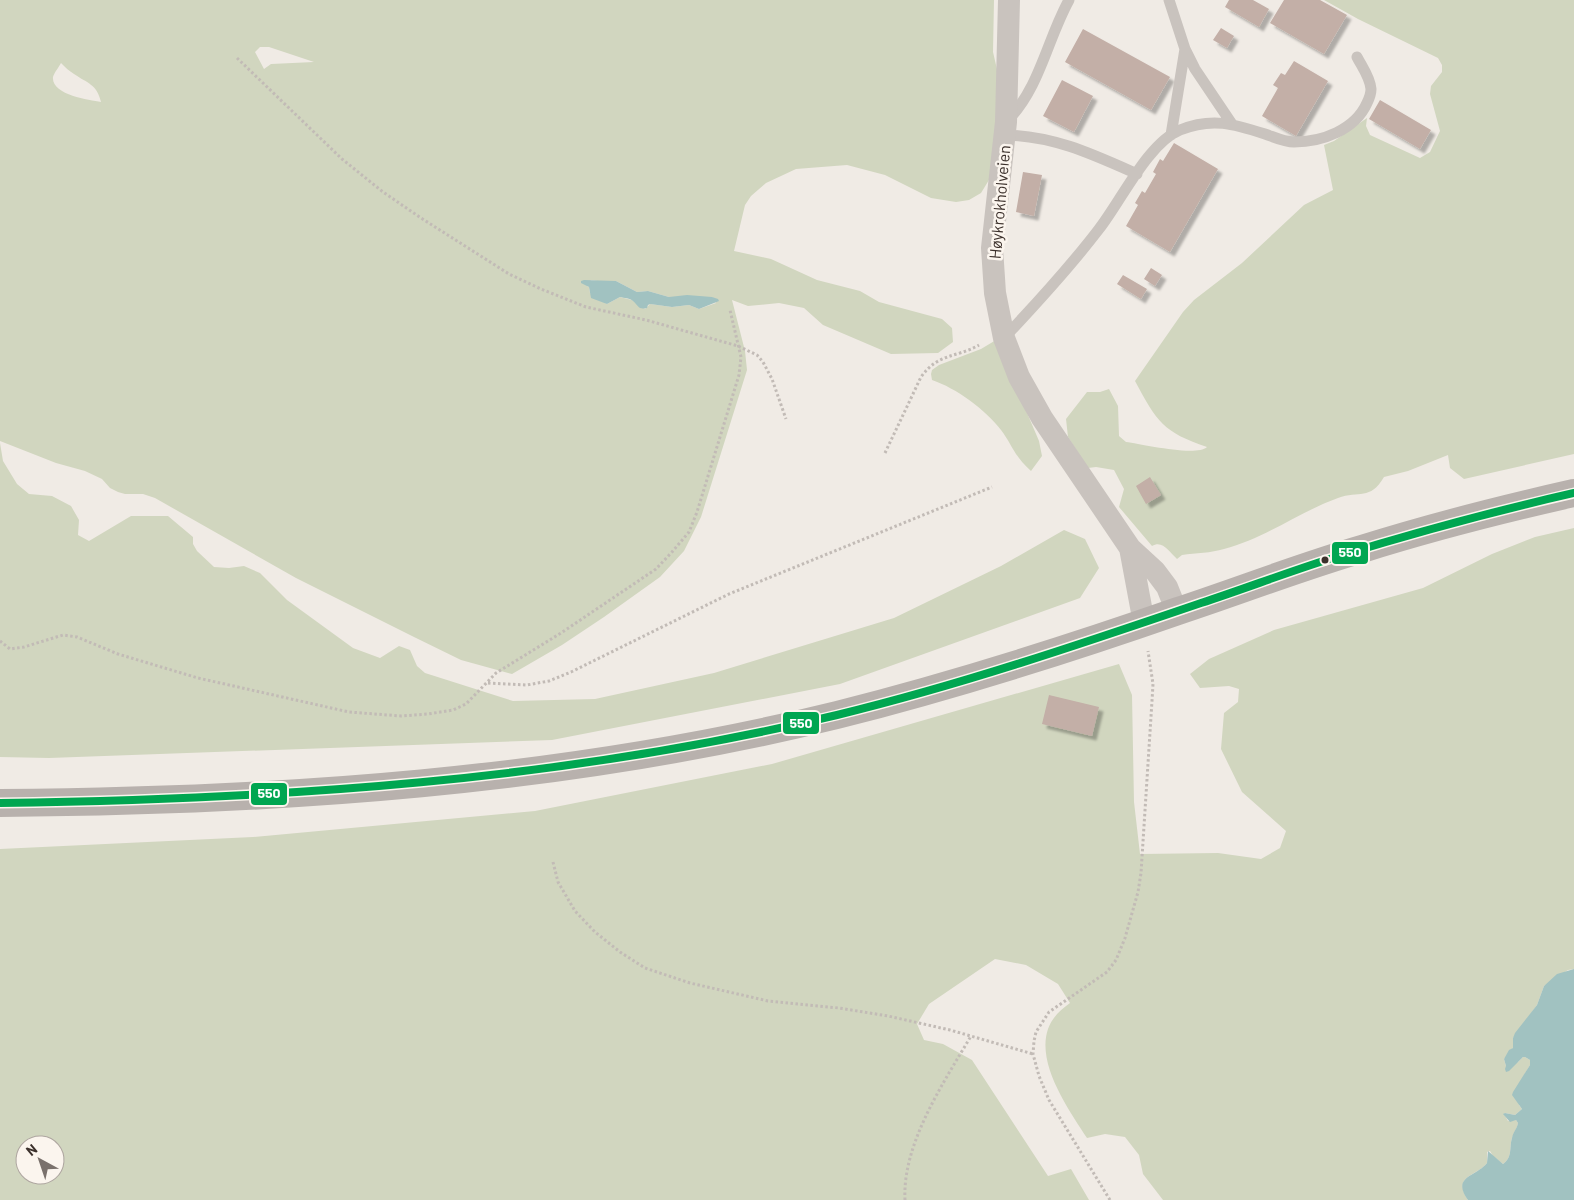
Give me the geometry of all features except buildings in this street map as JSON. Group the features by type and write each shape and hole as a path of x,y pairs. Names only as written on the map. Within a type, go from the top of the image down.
{"main road":[{"path":"0,803 166,800 259,795 484,777 573,766 713,742 839,714 1008,667 1358,550 1487,513 1574,493"}],"street":[{"name":"Høykrokholveien","path":"1009,0 1005,129 992,248 995,293 1003,333 1019,377 1042,418 1130,548 1155,571 1166,587 1177,612"},
{"name":"Høykrokholveien","path":"1130,548 1144,623"}],"lane":[{"path":"1069,0 1062,12 1033,86 1005,129 1077,148 1137,174"},
{"path":"1169,0 1185,49 1195,69 1232,124"},
{"path":"1171,135 1185,49"},
{"path":"1003,333 1098,230 1156,146 1179,130 1219,122 1232,124 1292,142 1319,139 1338,132 1363,113 1371,90 1368,78 1357,57"}],"path":[{"path":"236,58 342,159 421,218 509,274 586,307 646,320 738,346 757,355 772,379 786,419"},
{"path":"0,642 10,649 24,647 63,635 77,637 118,654 198,678 349,712 401,716 453,710 466,704 496,674 656,569 688,532 697,512 739,375 741,357 730,310"},
{"path":"885,453 921,377 928,367 944,358 976,347 1003,333"},
{"path":"487,683 527,685 549,681 729,594 992,487"},
{"path":"1110,1200 1049,1100 1039,1076 1033,1054 1036,1032 1049,1012 1093,983 1107,972 1116,960 1133,913 1140,873 1152,701 1152,670 1144,623"},
{"path":"553,862 558,882 576,911 594,932 645,968 690,983 768,1000 839,1008 879,1015 971,1036 1033,1054"},
{"path":"905,1200 907,1172 927,1113 971,1036"}],"green space":[{"path":"0,0 994,0 993,52 999,78 992,175 981,193 969,200 956,202 931,198 885,175 847,165 796,169 766,183 751,196 745,205 734,251 771,259 817,280 860,291 879,302 942,319 952,328 953,342 938,353 891,354 823,325 804,308 779,303 748,306 732,300 745,351 747,370 701,517 684,551 660,577 562,645 512,674 461,660 414,637 296,578 155,498 143,494 118,492 110,488 102,479 85,471 56,463 0,441","holes":["260,47 269,47 314,62 271,64 264,69 255,52","61,63 70,72 91,85 97,91 101,102 72,96 64,92 54,83 54,74","591,280 616,281 637,292 648,291 669,297 712,297 716,303 699,309 689,305 672,307 650,304 645,309 632,300 620,297 607,304 590,293 587,286"]},
{"path":"1324,0 1574,0 1574,454 1464,479 1450,468 1448,455 1408,471 1384,477 1369,492 1338,498 1309,510 1239,545 1214,551 1182,555 1177,559 1163,546 1152,546 1119,507 1124,489 1114,470 1096,467 1088,468 1068,437 1066,419 1087,392 1100,392 1109,389 1118,406 1119,436 1126,442 1192,451 1207,447 1180,436 1163,424 1149,407 1135,381 1183,312 1194,300 1242,263 1304,205 1333,190 1324,145 1334,141 1367,118 1366,126 1370,135 1420,158 1430,152 1440,131 1430,94 1431,86 1442,72 1442,65 1438,58 1358,19"},
{"path":"996,340 1039,441 1042,456 1031,471 1017,456 995,422 951,388 932,380 932,370 939,365 981,349"},
{"path":"0,443 3,461 17,484 29,494 52,496 71,506 79,520 78,535 89,541 131,516 168,516 193,537 193,544 197,551 214,567 244,566 260,573 287,600 353,648 380,658 399,646 410,650 417,666 425,673 513,701 595,699 714,673 894,618 1001,566 1064,530 1085,539 1099,568 1080,598 840,684 552,740 49,758 0,757"},
{"path":"1574,528 1574,969 1568,970 1544,986 1537,1005 1513,1038 1513,1048 1504,1059 1506,1066 1518,1062 1523,1057 1530,1060 1530,1065 1519,1084 1519,1105 1522,1109 1515,1115 1504,1114 1508,1121 1516,1120 1518,1123 1517,1127 1506,1161 1503,1164 1490,1151 1487,1152 1487,1163 1464,1181 1464,1192 1468,1200 1163,1200 1143,1174 1139,1155 1125,1137 1105,1134 1087,1138 1056,1086 1046,1057 1045,1043 1052,1021 1070,1003 1058,984 1026,965 995,959 929,1004 917,1024 924,1040 943,1044 972,1060 1048,1176 1071,1169 1089,1200 0,1200 0,849 253,837 535,811 772,764 1119,664 1132,695 1134,802 1140,854 1218,853 1261,859 1280,848 1286,831 1242,792 1221,749 1224,713 1238,702 1239,689 1229,686 1200,688 1190,674 1209,659 1274,630 1423,588 1492,554 1535,537"}],"water":[{"path":"584,280 616,281 637,292 648,291 669,297 687,295 712,297 719,301 699,309 689,305 672,307 650,304 647,308 642,308 632,300 620,297 607,304 591,298 589,287 581,283"},
{"path":"1574,969 1574,1200 1468,1200 1463,1192 1462,1186 1464,1181 1487,1163 1488,1151 1503,1164 1506,1161 1517,1127 1518,1123 1516,1120 1510,1122 1503,1114 1515,1115 1522,1109 1512,1095 1530,1065 1530,1060 1523,1057 1506,1072 1504,1059 1509,1050 1513,1048 1515,1033 1537,1005 1544,986 1557,974"}],"transit line":[{"name":"550","path":"0,803 211,797 421,782 525,771 630,756 734,738 837,715 929,691 1066,649 1339,556 1456,522 1574,493"}]}
